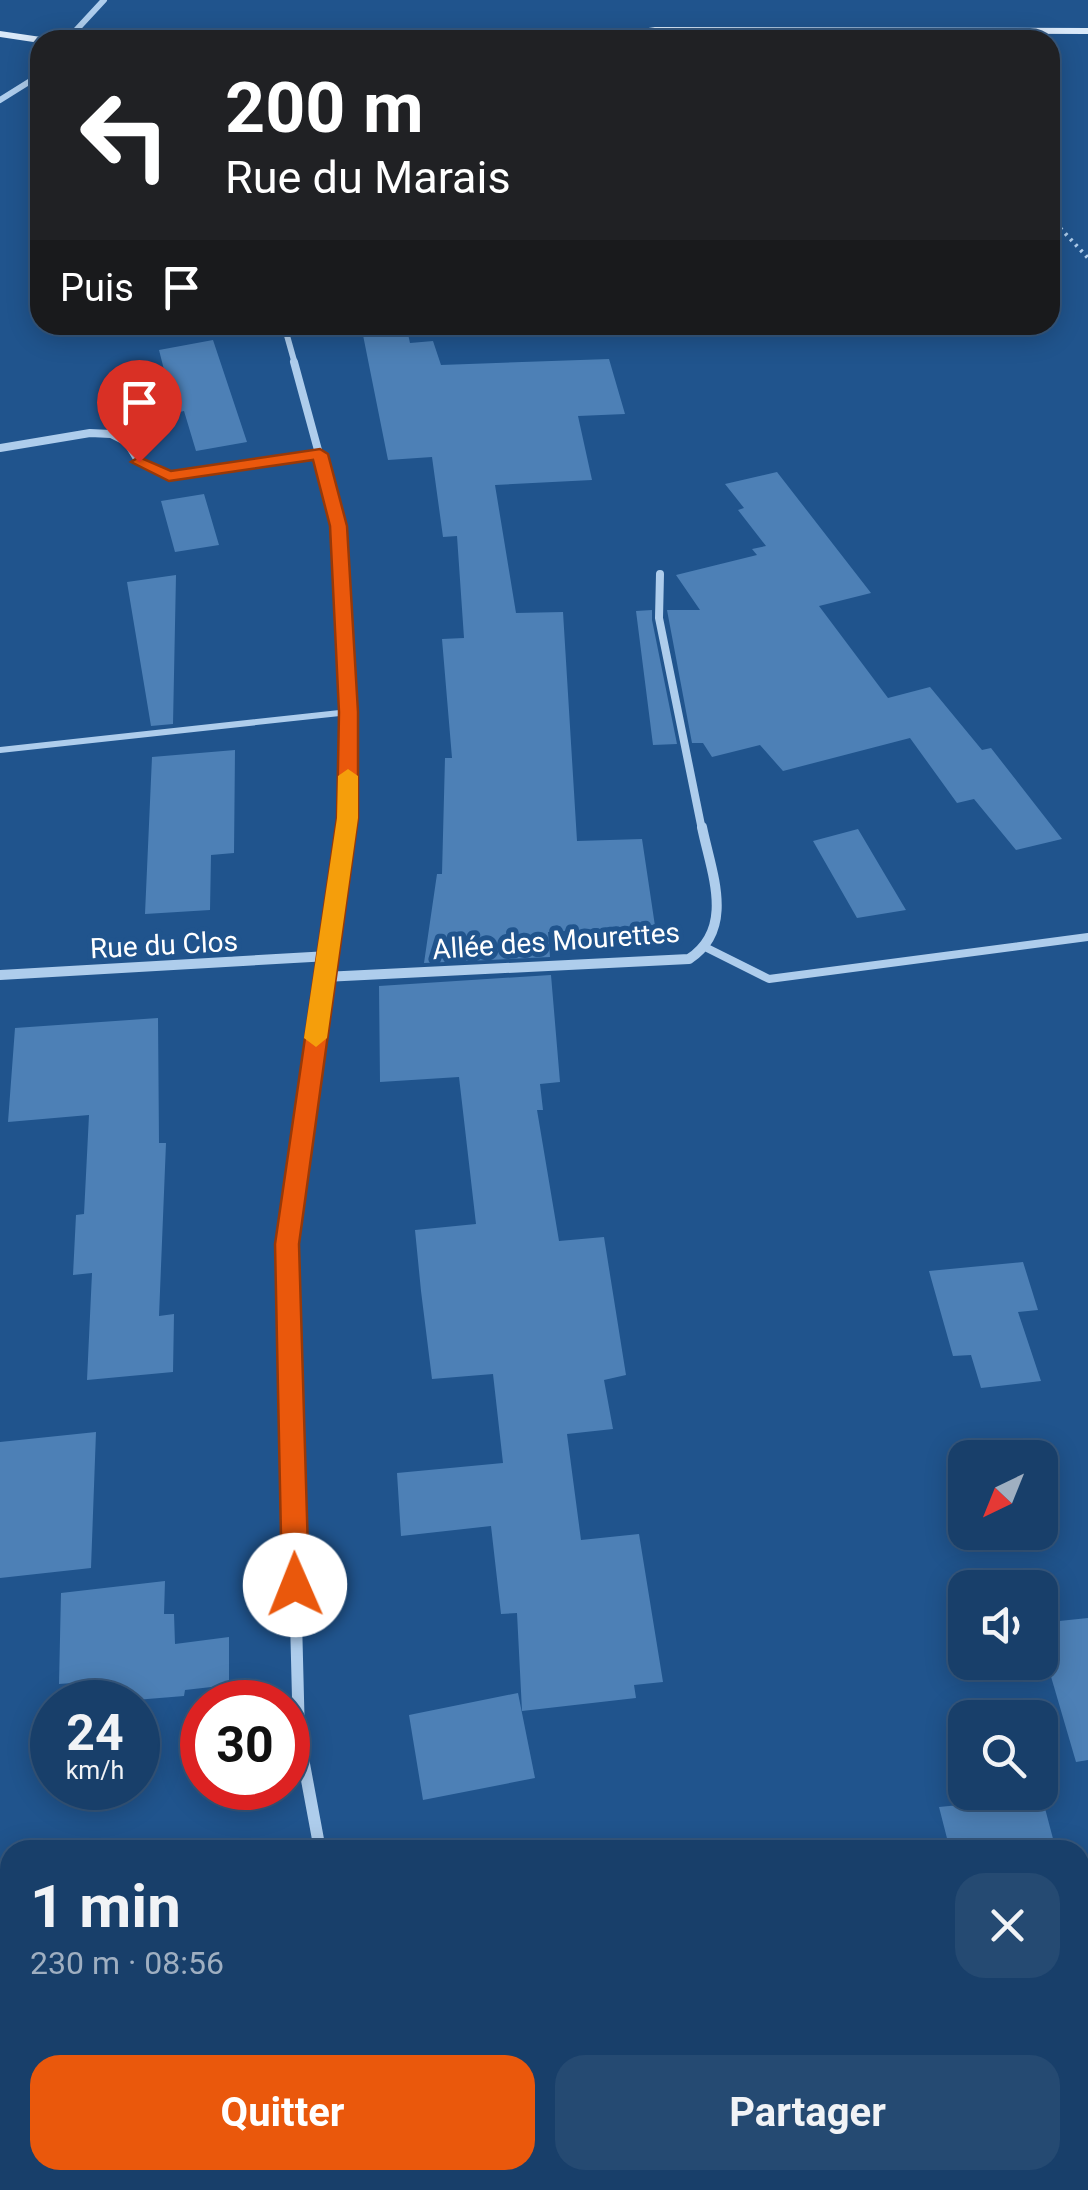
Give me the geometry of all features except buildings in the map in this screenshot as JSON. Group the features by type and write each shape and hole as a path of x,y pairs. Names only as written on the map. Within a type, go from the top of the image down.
{"main road":[{"path":"1060,31 1088,31"},
{"path":"0,34 30,38"}],"street":[{"path":"76,30 104,0"},
{"path":"0,100 30,81"},
{"path":"287,335 339,526 348,712 348,818 287,1244 299,1736 318,1840"},
{"path":"0,448 90,433 111,434 128,442 139,462 169,476 320,454"},
{"name":"Allée des Mourettes","path":"324,977 689,959 708,948 716,932 718,907 659,618 660,574"},
{"name":"Rue du Clos","path":"0,975 329,956"}],"lane":[{"path":"0,750 348,712"},
{"path":"708,948 769,980 1088,938"}],"path":[{"path":"1060,228 1088,258"}],"slow traffic":[{"path":"316,1038 348,818 348,776"}],"route":[{"path":"139,462 169,476 320,454 339,526 348,712 348,818 287,1244 295,1585"}]}
